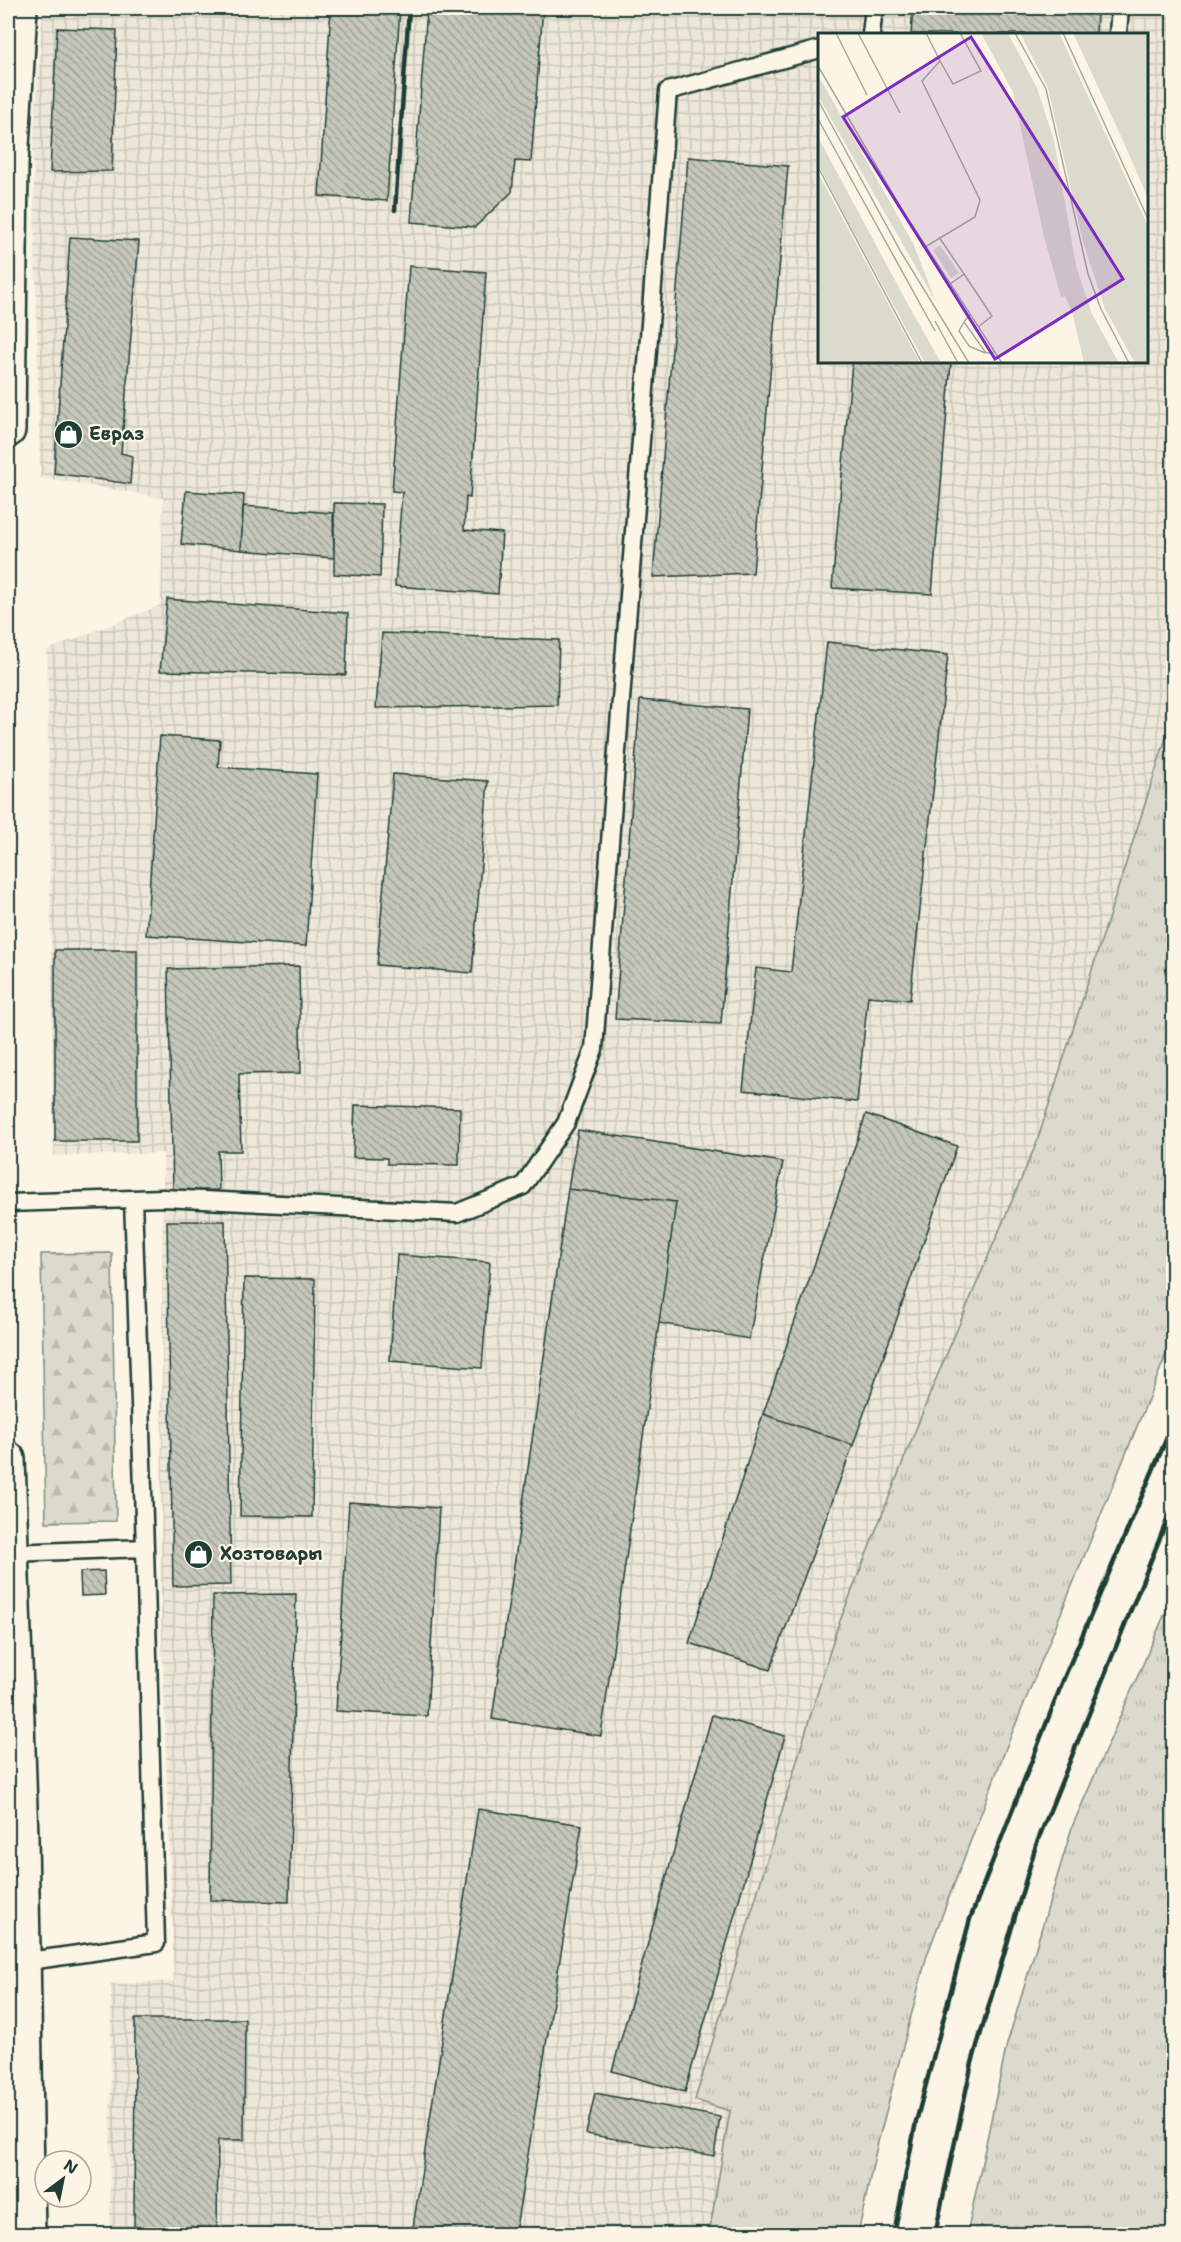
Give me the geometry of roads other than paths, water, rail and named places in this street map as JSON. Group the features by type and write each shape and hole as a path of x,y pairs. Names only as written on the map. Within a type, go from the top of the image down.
{"main road":[{"path":"8,430 11,164 20,8"},
{"path":"8,1459 14,1839 22,1962 18,2186 28,2235"}],"lane":[{"path":"871,33 874,8"},
{"path":"1118,33 1120,8"},
{"path":"8,1203 163,1198 458,1213 523,1186 566,1123 594,1049 668,91 818,49"},
{"path":"22,1962 156,1943 133,1199"},
{"path":"11,1553 145,1548"}],"railway":[{"path":"395,210 409,8"},
{"path":"894,2234 916,2122 970,1919 1064,1678 1174,1421"},
{"path":"935,2234 972,2063 1036,1845 1174,1503"}],"place":[{"name":"Евраз","path":"68,434"},
{"name":"Хозтовары","path":"199,1554"}]}
